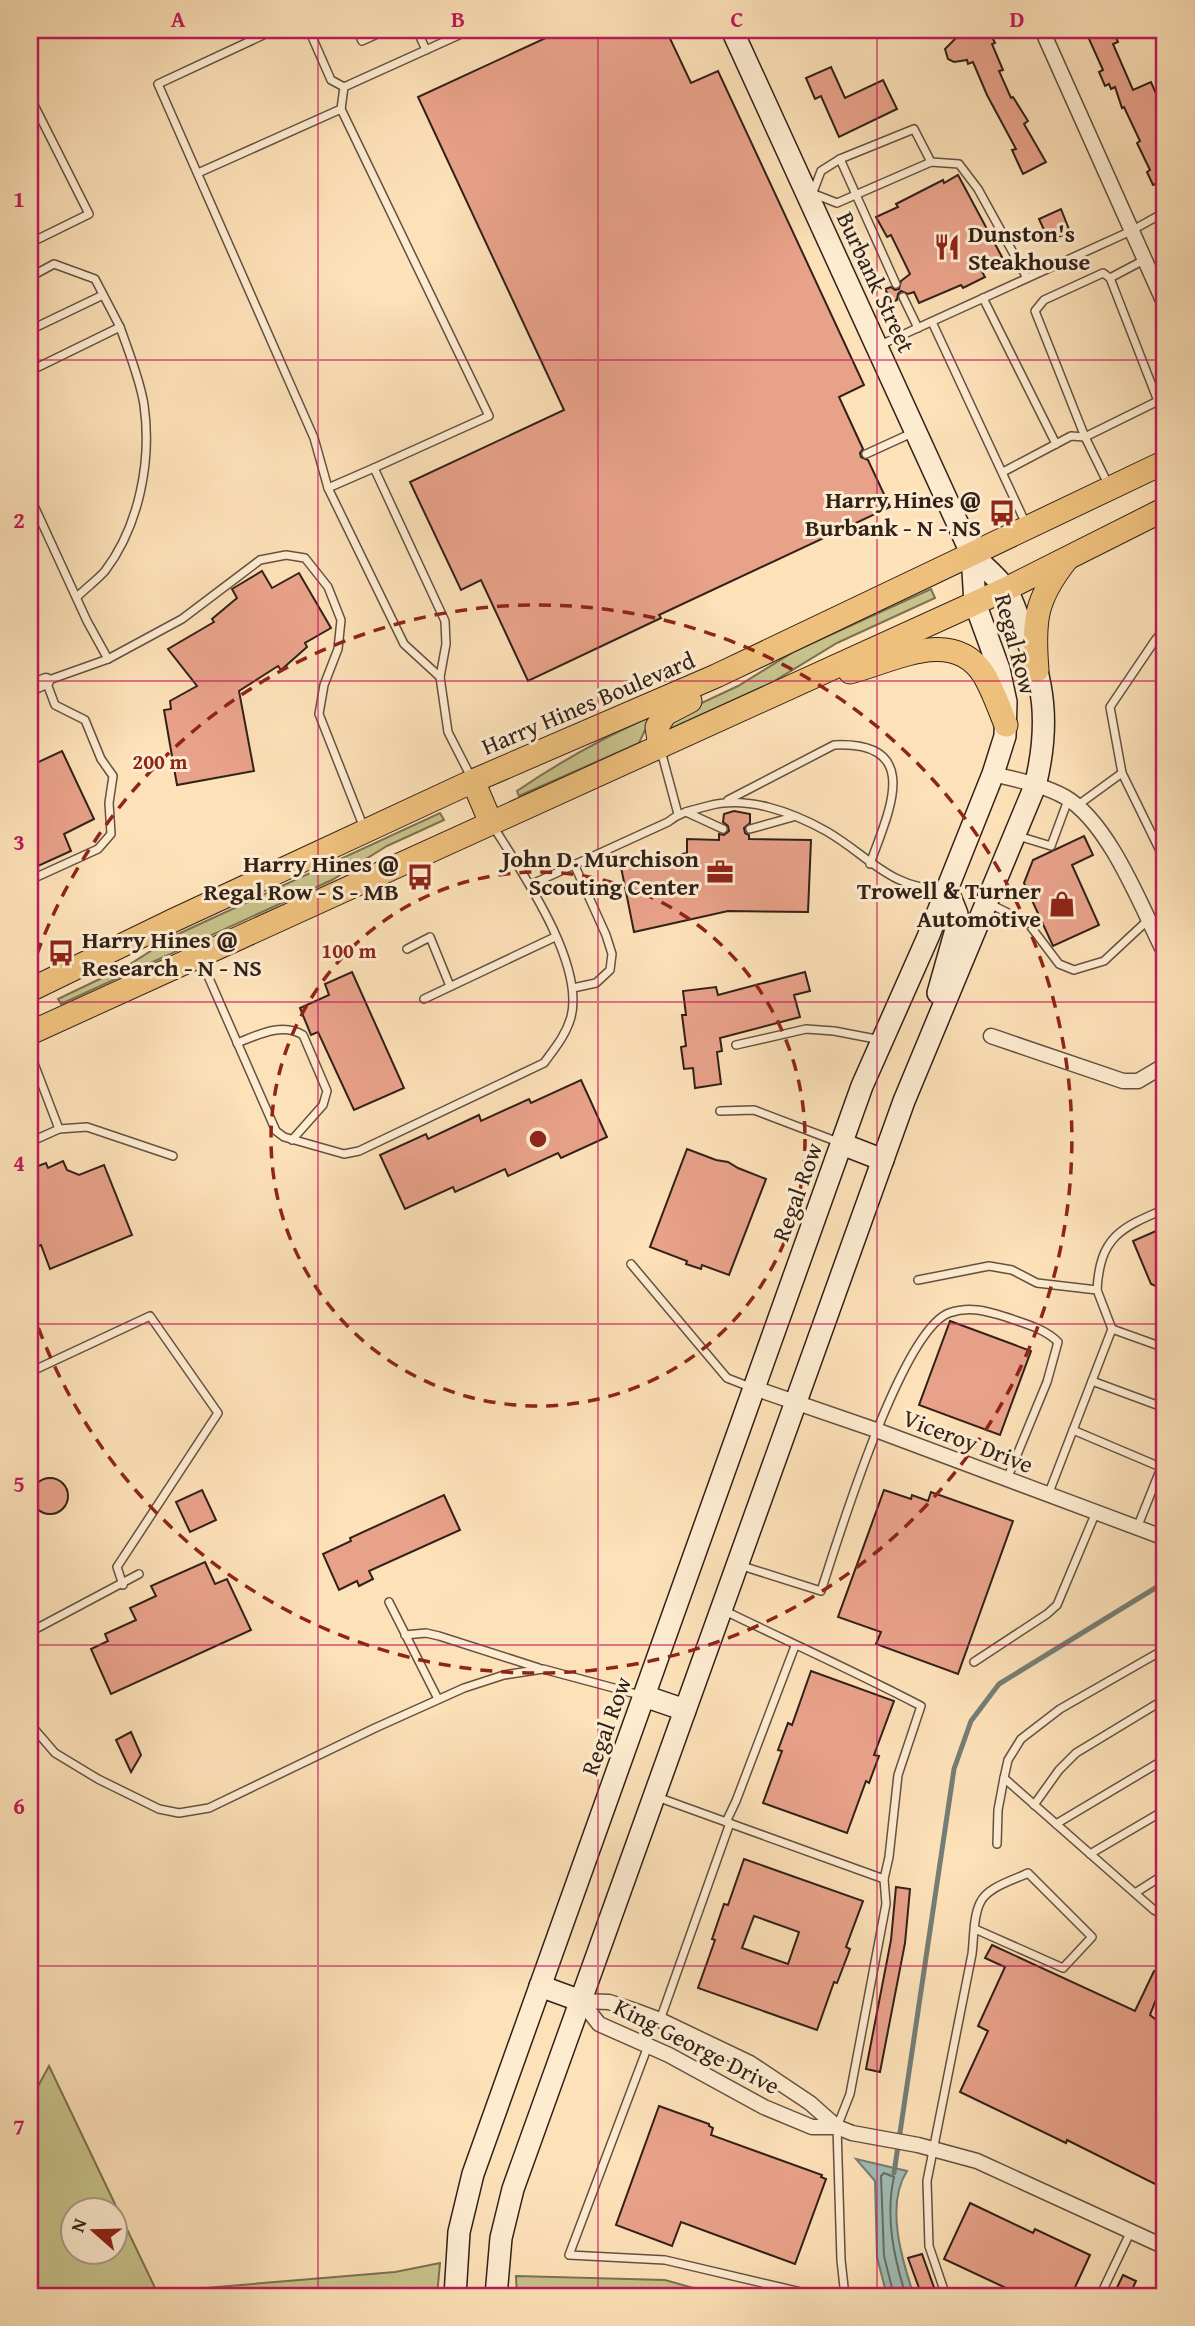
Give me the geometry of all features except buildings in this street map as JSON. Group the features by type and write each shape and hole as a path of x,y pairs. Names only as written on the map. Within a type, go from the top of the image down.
{"main road":[{"name":"Burbank Street","path":"732,30 811,196 972,555"},
{"name":"Harry Hines Boulevard","path":"30,990 472,781 716,676 1165,462"},
{"path":"30,1033 1006,589 1165,509"},
{"name":"Regal Row","path":"496,2296 497,2263 506,2213 581,2001 904,1101 1035,786 1045,723 1037,670 1006,589 972,555"},
{"name":"Regal Row","path":"455,2296 459,2232 470,2184 842,1144 881,1040 947,889 993,774 1005,736 1006,702 999,668 975,603 972,555"},
{"path":"1037,670 1035,619 1045,591 1069,557"},
{"path":"803,681 841,675 927,650 946,648 957,651 977,666 985,677 1006,725"},
{"path":"660,747 657,727 666,714 702,695 716,676"},
{"path":"472,781 491,823"},
{"path":"941,1016 938,991 955,933 957,914 947,889"},
{"path":"842,1144 883,1160"},
{"path":"644,1696 685,1710"},
{"path":"540,1986 581,2001"}],"street":[{"path":"1042,30 1165,305"},
{"path":"30,688 46,681"},
{"path":"993,774 1035,786 1073,802 1093,822 1114,852 1165,954"},
{"path":"991,1036 1123,1081 1138,1081 1165,1065"},
{"name":"Viceroy Drive","path":"754,1388 876,1430 1165,1538"},
{"name":"King George Drive","path":"581,2001 609,2002 660,2020 750,2063 810,2104 837,2127 852,2133 918,2145 976,2161 1165,2247"},
{"name":"King George Drive","path":"581,2001 599,2024 648,2046 764,2108 812,2127 837,2127"}],"lane":[{"path":"274,30 158,85 314,438 328,488 404,644 440,677"},
{"path":"309,30 331,79 344,87"},
{"path":"357,30 362,41 386,30"},
{"path":"417,30 426,50"},
{"path":"344,87 470,30"},
{"path":"328,488 489,416 341,109 344,87"},
{"path":"30,97 89,214 30,243"},
{"path":"198,173 341,109"},
{"path":"931,162 914,128 840,159 821,170 811,196 836,203 931,162 959,164 978,188 1027,278"},
{"path":"840,159 896,284"},
{"path":"877,347 1131,231 1165,212"},
{"path":"1110,278 1144,260"},
{"path":"30,277 54,264 95,279 120,327 144,404 147,442 138,502 117,552 103,573 77,597"},
{"path":"1111,489 1085,437 1035,312 1044,300 1103,273 1110,278 1165,415"},
{"path":"30,330 103,295"},
{"path":"903,297 918,328"},
{"path":"983,298 1056,444"},
{"path":"932,321 1028,529"},
{"path":"30,371 120,327"},
{"path":"1003,472 1071,436 1085,437 1158,401"},
{"path":"866,454 915,431"},
{"path":"374,468 445,621 446,644 440,677 448,732 472,781"},
{"path":"30,497 87,621 108,659"},
{"path":"30,880 98,849 111,834 109,803 113,776 101,759 85,720 55,705 46,681 108,659 181,619 260,560 286,555 304,558 328,587 341,620 338,649 324,685 319,715 365,831"},
{"path":"1165,629 1110,707 1122,773 1165,861"},
{"path":"530,885 668,822 682,813 725,801 834,745 853,744 865,747 882,756 895,776 894,798 870,864"},
{"path":"660,747 682,813"},
{"path":"1015,835 1051,846 1073,802 1122,773"},
{"path":"725,801 748,802 793,817 826,832 870,864 913,887 924,890 947,889"},
{"path":"682,813 723,829"},
{"path":"750,829 793,817"},
{"path":"199,956 276,1131 292,1140 344,1154 359,1151 544,1063 561,1041 572,1016 573,988 567,961 530,885 491,823"},
{"path":"573,988 596,983 610,970 612,954 574,864"},
{"path":"988,903 1028,923 1059,964 1074,970 1104,961 1148,920"},
{"path":"407,949 430,937 450,986"},
{"path":"424,999 555,937"},
{"path":"237,1043 275,1029 295,1030 303,1035 327,1091 323,1105 292,1140"},
{"path":"736,1045 806,1029 881,1040"},
{"path":"30,1053 59,1129"},
{"path":"720,1111 754,1110 842,1144"},
{"path":"30,1142 59,1129 87,1126 173,1156"},
{"path":"1048,1495 1112,1329 1097,1290 1098,1266 1111,1241 1127,1225 1165,1209"},
{"path":"631,1264 727,1378 754,1388"},
{"path":"918,1280 989,1266 1012,1270 1037,1283 1097,1290"},
{"path":"738,1564 821,1591 876,1430 926,1331 947,1314 977,1308 1048,1332 1058,1342 1047,1382 1007,1480"},
{"path":"30,1371 150,1316 218,1413 117,1567 122,1585"},
{"path":"1112,1329 1165,1348"},
{"path":"1092,1381 1165,1408"},
{"path":"1073,1430 1163,1468"},
{"path":"1137,1528 1165,1458"},
{"path":"974,1662 1057,1605 1096,1512"},
{"path":"30,1632 139,1574"},
{"path":"388,1602 439,1699"},
{"path":"722,1609 921,1706 898,1775 884,1879 886,1904 850,2094 837,2127 841,2260 845,2296"},
{"path":"405,1635 426,1633 439,1636 543,1669 644,1696"},
{"path":"660,2020 728,1823 795,1646"},
{"path":"997,1844 998,1810 1008,1760 1021,1739 1060,1709 1165,1650"},
{"path":"30,1724 55,1753 88,1773 159,1809 179,1813 209,1808 439,1699 503,1675 543,1669"},
{"path":"1034,1805 1059,1770 1076,1753 1165,1699"},
{"path":"1056,1824 1165,1759"},
{"path":"1004,1778 1154,1910 1165,1916"},
{"path":"655,1796 884,1879"},
{"path":"1090,1854 1165,1810"},
{"path":"946,2296 929,2246 927,2181 934,2149 975,1929 980,1903 988,1893 1028,1873 1092,1937 1063,1968 975,1929"},
{"path":"1135,1893 1165,1874"},
{"path":"648,2046 569,2255 665,2260 818,2296"},
{"path":"1100,2296 1131,2230"}],"shaded area":[{"path":"931,589 935,598 837,643 771,683 672,728 669,723 678,714 738,686 795,651"},
{"path":"645,719 648,720 647,726 639,743 519,796 517,791 548,771"},
{"path":"440,813 444,820 387,846 332,880 61,1004 58,999 127,966 176,935"},
{"path":"49,2066 111,2196 60,2196 60,2266 130,2266 130,2236 157,2292 395,2272 440,2263 437,2296 30,2296 30,2101"},
{"path":"516,2276 665,2280 722,2296 517,2296"}],"water":[{"path":"856,2159 907,2171 900,2185 896,2216 901,2250 914,2296 887,2296 877,2257 875,2181"}],"waterway":[{"path":"894,2173 954,1769 971,1721 999,1684 1165,1582"}],"place":[{"name":"Dunston's Steakhouse","path":"947,247"},
{"name":"Harry Hines @ Burbank - N - NS","path":"1002,513"},
{"name":"John D. Murchison Scouting Center","path":"720,872"},
{"name":"Harry Hines @ Regal Row - S - MB","path":"420,877"},
{"name":"Trowell & Turner Automotive","path":"1062,904"},
{"name":"Harry Hines @ Research - N - NS","path":"61,953"}]}
